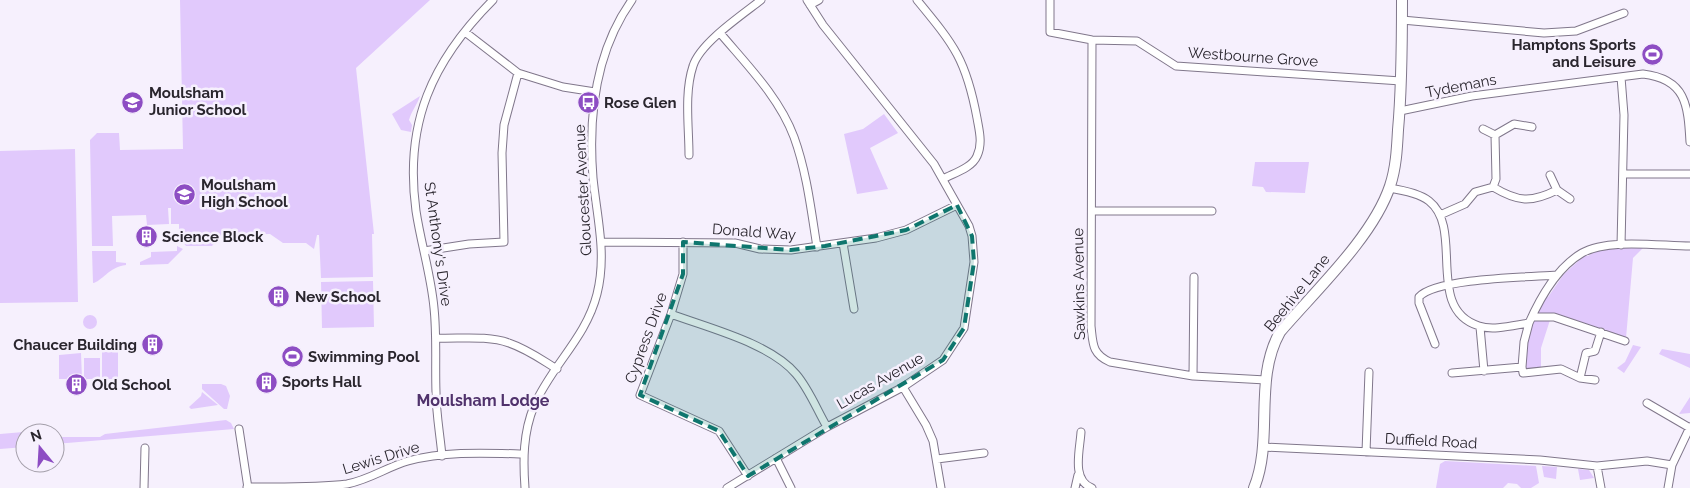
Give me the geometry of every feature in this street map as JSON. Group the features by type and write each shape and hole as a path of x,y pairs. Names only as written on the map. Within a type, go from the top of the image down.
{"main road":[{"name":"Beehive Lane","path":"1254,488 1262,467 1266,380 1275,341 1280,332 1357,243 1377,213 1389,188 1396,163 1400,111 1402,0"}],"street":[{"name":"St Anthony's Drive","path":"442,456 436,391 436,338 430,282 416,211 414,169 416,136 423,104 436,73 465,32 493,0"},
{"name":"Gloucester Avenue","path":"525,488 523,454 526,431 534,406 576,342 593,310 601,276 602,242 593,178 592,131 595,92 607,45 615,26 632,0"},
{"path":"689,154 689,86 693,65 720,33 761,0"},
{"path":"808,3 819,0"},
{"path":"917,0 945,34 959,55 971,88 981,137 977,157 971,164 943,179"},
{"name":"Westbourne Grove","path":"1050,0 1050,32 1092,40 1137,42 1176,66 1401,81"},
{"name":"Lucas Avenue","path":"727,488 827,427 903,387 943,360 964,328 975,254 969,226 943,179 925,152 823,25 808,3"},
{"path":"1402,20 1544,33 1576,31 1624,14"},
{"path":"465,32 518,73 563,87 595,92"},
{"path":"720,33 763,85 793,135 809,193 817,246"},
{"name":"Sawkins Avenue","path":"1092,40 1091,326 1093,349 1100,358 1110,362 1193,376 1266,380"},
{"path":"424,251 469,244 504,242 502,162 504,124 518,73"},
{"name":"Tydemans","path":"1400,111 1472,96 1643,74 1657,76 1673,84 1682,94 1689,110 1690,142"},
{"path":"1620,77 1624,115 1621,245"},
{"path":"1495,135 1514,124 1532,127"},
{"path":"1483,129 1495,135"},
{"path":"1494,187 1496,179 1495,135"},
{"path":"1624,174 1690,174"},
{"path":"1550,175 1557,190 1570,199"},
{"path":"1440,216 1465,204 1475,192 1494,187 1517,199 1537,200 1557,190"},
{"path":"1389,188 1407,192 1430,201 1440,216 1448,284 1458,311 1480,327 1554,317 1624,341"},
{"name":"Donald Way","path":"602,242 735,243 760,249 791,250 876,238 906,230 957,205"},
{"path":"1092,211 1212,211"},
{"name":"Cypress Drive","path":"683,242 683,274 671,314 640,395 719,431 748,476"},
{"path":"844,243 854,309"},
{"path":"1595,380 1580,378 1561,369 1522,373 1524,342 1530,320 1557,275 1582,253 1600,247 1621,245 1690,246"},
{"path":"1435,344 1419,297 1423,292 1448,284 1557,275"},
{"path":"1193,376 1194,277"},
{"path":"671,314 754,345 777,357 796,374 827,427"},
{"path":"1480,327 1484,371"},
{"path":"1580,378 1586,354 1595,351 1601,332"},
{"path":"436,338 484,339 508,342 558,369"},
{"path":"1452,374 1522,367"},
{"path":"1366,452 1369,372"},
{"path":"903,387 926,425 933,441 941,488"},
{"path":"1647,403 1690,428 1672,466 1668,488"},
{"path":"239,429 248,488"},
{"path":"1075,488 1078,475 1080,432"},
{"name":"Duffield Road","path":"1263,447 1540,460 1598,466 1647,461 1672,466"},
{"path":"144,488 145,448"},
{"path":"937,460 984,453"},
{"name":"Lewis Drive","path":"248,488 347,484 365,479 408,461 442,456 523,454"},
{"path":"776,458 791,488"},
{"path":"1598,466 1601,488"},
{"path":"1078,475 1084,485 1092,488"}],"highlighted area":[{"path":"957,205 972,236 974,262 964,328 943,360 748,476 719,431 640,395 683,274 683,242 791,250 825,246 906,230"}],"shaded area":[{"path":"180,0 430,0 356,68 374,234 372,234 373,277 321,278 319,235 317,235 314,249 306,243 283,243 270,234 222,235 212,246 186,246 179,237 179,224 171,224 171,208 168,208 169,224 147,225 146,215 112,216 113,246 92,246 90,140 97,133 119,133 120,150 183,149"},
{"path":"420,96 409,120 412,125 411,132 401,130 392,114"},
{"path":"884,114 898,133 870,148 888,189 857,194 844,134 863,129"},
{"path":"75,149 78,302 0,303 0,151"},
{"path":"1255,162 1309,162 1305,193 1266,192 1263,187 1252,186"},
{"path":"177,246 183,249 168,264 140,265 140,262 151,257 151,252 177,251"},
{"path":"1639,246 1643,248 1633,258 1626,338 1556,314 1536,314 1544,298 1548,297 1564,274 1585,255 1588,256 1600,249"},
{"path":"92,251 116,251 116,262 126,263 126,265 110,271 93,283"},
{"path":"373,281 374,327 322,328 321,282"},
{"path":"90,315 95,317 97,322 95,327 90,329 85,327 83,322 85,317"},
{"path":"1533,319 1550,320 1541,348 1541,368 1528,370 1525,367 1524,358"},
{"path":"1633,345 1641,347 1624,373 1617,368 1625,362"},
{"path":"1662,349 1690,354 1690,368 1659,354"},
{"path":"102,352 118,352 118,379 102,379"},
{"path":"81,353 82,379 59,379 59,355"},
{"path":"84,358 100,358 100,379 84,379"},
{"path":"202,384 221,384 226,386 230,396 227,409 224,409 202,389"},
{"path":"202,392 218,405 191,409 189,407 201,396"},
{"path":"1690,397 1690,413 1679,414"},
{"path":"226,420 231,423 234,429 65,443 65,437 100,437 105,434"},
{"path":"15,433 15,448 0,449 0,434"},
{"path":"1445,461 1536,466 1539,483 1531,488 1521,488 1517,484 1508,483 1503,488 1436,488 1440,464"},
{"path":"1542,466 1557,467 1556,479 1544,477"},
{"path":"1578,469 1589,470 1594,478 1580,480"}],"place":[{"name":"Hamptons Sports and Leisure","path":"1652,54"},
{"name":"Moulsham Junior School","path":"133,102"},
{"name":"Rose Glen","path":"588,103"},
{"name":"Moulsham High School","path":"185,194"},
{"name":"Science Block","path":"146,237"},
{"name":"New School","path":"279,297"},
{"name":"Chaucer Building","path":"153,345"},
{"name":"Swimming Pool","path":"292,357"},
{"name":"Sports Hall","path":"266,382"},
{"name":"Old School","path":"76,385"}],"district":[{"name":"Moulsham Lodge","path":"483,400"}]}
